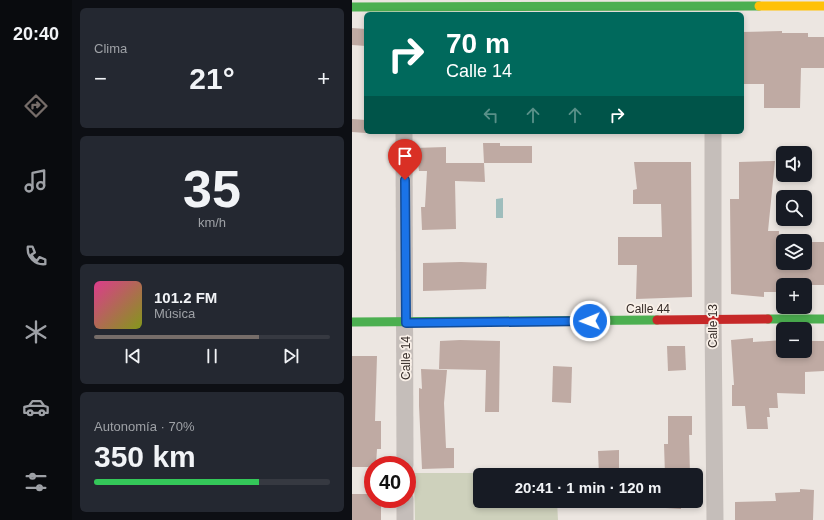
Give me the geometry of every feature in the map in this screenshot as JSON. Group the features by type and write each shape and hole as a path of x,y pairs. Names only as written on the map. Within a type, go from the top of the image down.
{"street":[{"path":"352,7 824,6"},
{"name":"Calle 14","path":"404,134 406,323 405,456"},
{"name":"Calle 13","path":"713,134 712,320 715,520"},
{"name":"Calle 44","path":"352,322 406,323 824,319"},
{"path":"405,508 405,520"}],"green space":[{"path":"416,473 473,473 473,508 557,508 558,520 415,520"}],"water":[{"path":"503,198 503,218 496,218 496,199"}],"building":[{"path":"352,28 364,29 364,46 352,45"},
{"path":"782,31 782,33 808,33 808,37 824,37 824,68 801,68 800,108 764,108 764,84 744,84 744,32"},
{"path":"352,119 364,120 364,133 352,132"},
{"path":"483,143 500,143 500,146 532,146 532,163 484,163"},
{"path":"446,147 446,163 484,163 485,182 455,181 456,229 422,230 421,207 425,207 427,171 419,171 418,164 414,164 414,148"},
{"path":"775,161 768,231 779,231 779,234 776,234 776,270 812,270 812,242 824,242 824,285 812,285 812,278 776,278 776,292 764,292 764,297 731,294 730,199 739,199 739,162"},
{"path":"634,162 691,162 692,297 636,299 637,265 618,265 618,237 662,237 661,204 633,204 633,190 637,189"},
{"path":"423,263 487,263 486,289 423,291"},
{"path":"753,338 753,342 776,340 776,358 812,358 812,341 824,341 824,371 805,372 805,394 777,393 778,408 769,408 770,417 767,417 768,429 747,429 745,406 732,406 732,385 734,385 731,340"},
{"path":"440,341 500,341 499,412 485,412 486,370 439,369"},
{"path":"667,346 685,346 686,370 668,371"},
{"path":"352,356 377,356 375,421 381,421 381,449 377,449 377,456 364,456 364,467 352,467"},
{"path":"553,366 572,367 571,403 552,402"},
{"path":"421,369 447,370 444,403 446,448 454,448 454,468 422,469 419,406 419,388 422,389"},
{"path":"668,416 692,416 692,435 689,435 690,468 665,468 664,444 668,444"},
{"path":"619,450 619,468 599,468 598,451"},
{"path":"800,489 814,490 813,520 735,520 735,502 776,501 775,493 800,492"},
{"path":"352,494 364,494 364,508 381,508 381,520 352,520"}],"traffic: fast":[{"path":"352,7 759,6"},
{"path":"768,319 824,319"},
{"path":"352,322 657,320"}],"traffic: slow":[{"path":"759,6 824,6"}],"traffic: jam":[{"path":"657,320 768,319"}],"route":[{"path":"405,180 406,323 590,321"}]}
